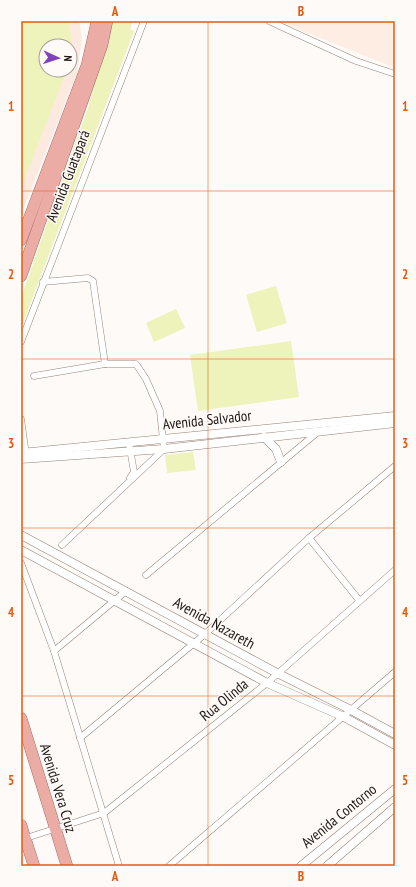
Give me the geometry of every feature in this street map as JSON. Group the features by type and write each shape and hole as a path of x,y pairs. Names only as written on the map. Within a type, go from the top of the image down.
{"highway":[{"name":"Avenida Guatapará","path":"21,240 87,65 97,21"},
{"name":"Avenida Guatapará","path":"21,276 102,45 107,21"},
{"name":"Avenida Vera Cruz","path":"21,718 67,866"},
{"path":"21,825 23,838 34,866"}],"street":[{"name":"Avenida Guatapará","path":"21,342 144,21"},
{"path":"269,21 356,61 395,74"},
{"path":"44,282 88,278 93,281 105,364"},
{"path":"34,376 105,364 136,364 146,379 160,411 164,449 62,545"},
{"name":"Avenida Salvador","path":"24,456 162,438 395,416"},
{"path":"21,419 24,456"},
{"path":"146,575 328,423"},
{"name":"Avenida Salvador","path":"24,456 130,452 164,449 395,423"},
{"path":"264,437 276,449 281,462"},
{"path":"127,485 134,472 129,443"},
{"path":"80,738 194,643 309,538 395,466"},
{"name":"Avenida Nazareth","path":"21,535 277,673 395,734"},
{"path":"309,538 359,600"},
{"name":"Avenida Nazareth","path":"21,550 267,683 344,717 395,745"},
{"path":"45,563 54,553"},
{"path":"21,563 54,651 119,866"},
{"name":"Rua Olinda","path":"23,838 104,813 267,683 359,600 395,570"},
{"path":"54,651 126,591"},
{"path":"168,866 395,672"},
{"name":"Avenida Contorno","path":"301,866 395,789"},
{"name":"Avenida Contorno","path":"326,866 395,807"}],"shaded area":[{"path":"21,21 79,21 82,38 78,66 78,38 38,38 38,78 75,78 21,215"},
{"path":"278,21 395,21 395,68"}],"green space":[{"path":"21,21 69,21 71,38 38,38 38,78 64,78 21,188"},
{"path":"112,21 133,21 130,29 134,31 21,328 21,298 88,108"},
{"path":"276,286 287,323 257,332 246,295"},
{"path":"176,309 185,328 154,342 146,323"},
{"path":"291,341 299,397 198,411 190,355"},
{"path":"193,452 196,470 167,473 165,455"}]}
